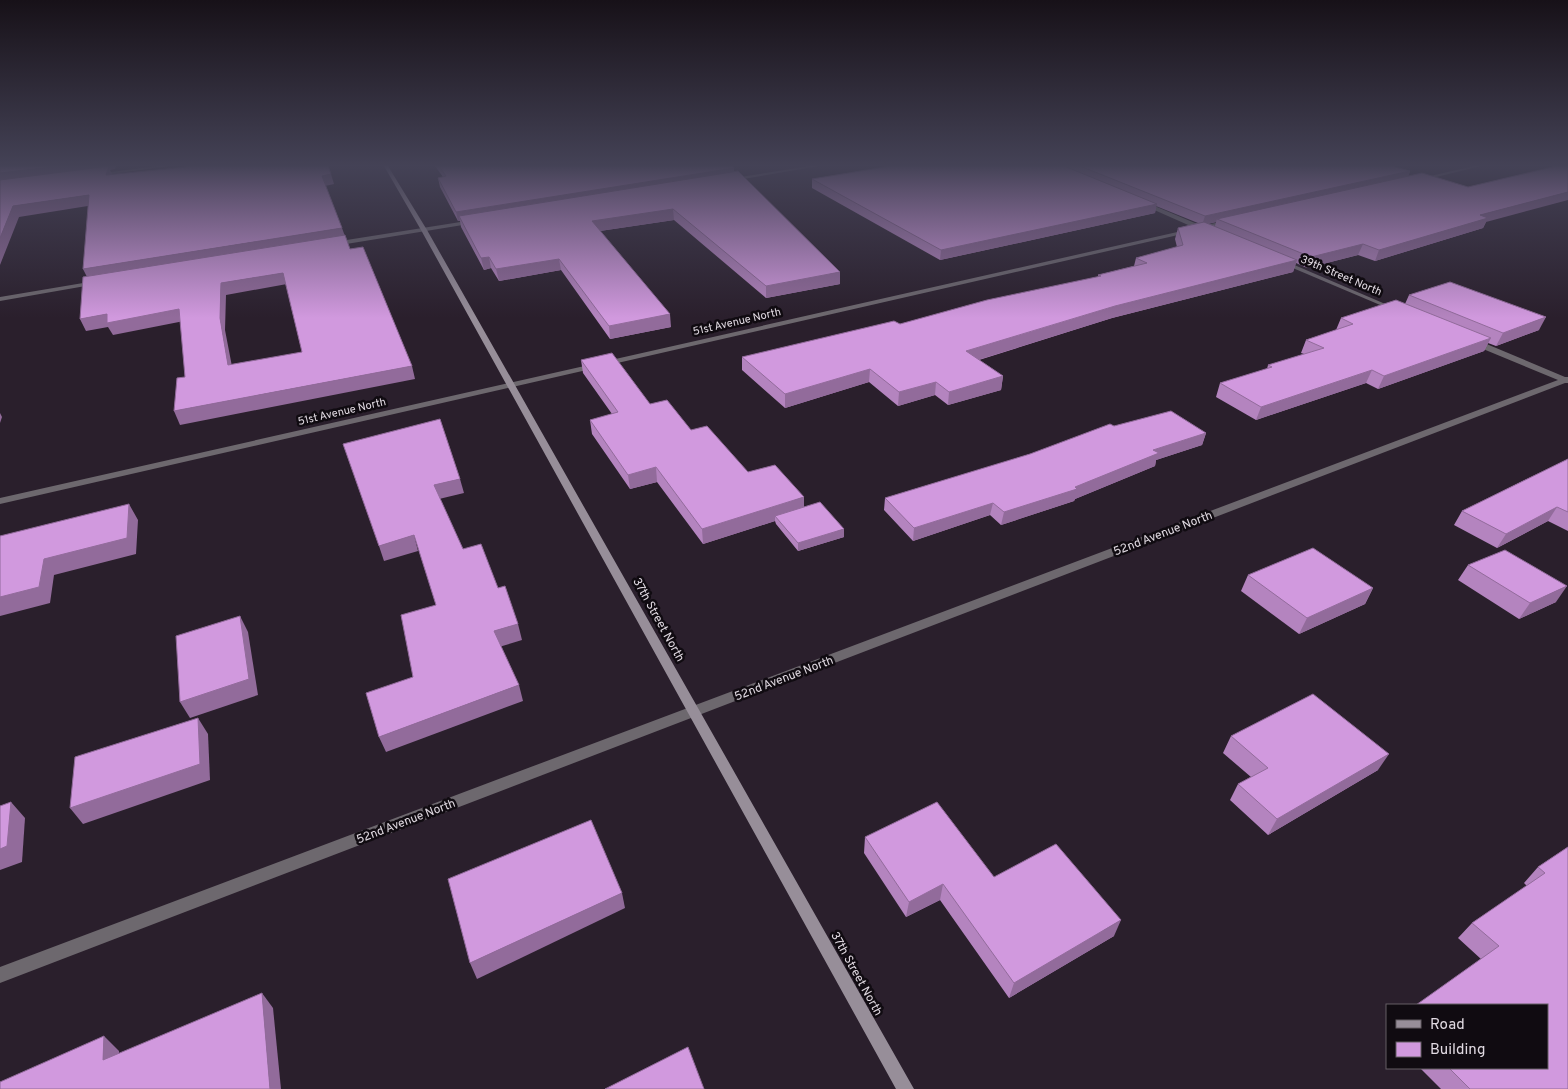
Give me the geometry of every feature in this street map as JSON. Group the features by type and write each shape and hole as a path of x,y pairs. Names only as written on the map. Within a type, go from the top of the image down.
{"street":[{"name":"37th Street North","path":"416,217 509,386 905,1089"},
{"path":"1175,217 1211,232"},
{"path":"329,245 483,220"},
{"name":"51st Avenue North","path":"0,501 1240,220"},
{"name":"39th Street North","path":"1274,259 1402,312"},
{"path":"0,299 98,283"},
{"path":"1465,338 1567,381"},
{"name":"52nd Avenue North","path":"0,976 1567,381"}],"building":[{"path":"0,217 9,217 0,238"},
{"path":"87,217 338,217 342,228 83,269"},
{"path":"459,217 620,217 592,221 670,314 609,326 559,259 496,269 489,257 481,258"},
{"path":"682,217 784,217 840,272 766,286"},
{"path":"881,217 1097,217 941,250"},
{"path":"1227,217 1488,218 1379,250 1363,244 1311,257 1217,219"},
{"path":"1204,222 1297,260 1115,306 966,351 1003,376 949,392 936,382 899,392 870,369 785,394 742,357 894,321 900,324 987,300 1101,276 1098,275 1147,263 1136,258 1183,245 1178,228"},
{"path":"345,235 350,249 363,247 412,366 174,411 177,378 185,377 179,309 107,323 107,314 80,319 83,277","holes":["283,273 302,352 228,365 220,318 221,283"]},
{"path":"1450,282 1546,317 1503,333 1409,295"},
{"path":"1396,300 1491,338 1384,376 1372,370 1261,407 1220,383 1272,367 1268,365 1324,348 1306,340 1353,324 1341,318"},
{"path":"612,353 650,404 667,400 691,430 707,426 748,472 775,465 804,497 702,529 656,467 628,475 590,420 618,412 581,360"},
{"path":"1171,411 1206,433 1153,450 1159,453 1075,487 1077,489 1004,512 993,503 914,528 885,498 1030,454 1110,424 1114,426"},
{"path":"440,419 460,479 434,485 463,549 481,544 498,588 505,586 518,624 494,631 519,685 379,737 366,693 413,677 401,615 436,605 414,535 379,546 343,444"},
{"path":"1568,459 1568,512 1557,507 1506,534 1462,511"},
{"path":"820,502 844,529 798,543 775,516"},
{"path":"129,504 127,538 44,559 39,587 0,597 0,536"},
{"path":"1313,548 1373,588 1307,618 1248,575"},
{"path":"1505,550 1567,586 1530,603 1468,565"},
{"path":"240,616 249,679 180,702 176,636"},
{"path":"1313,694 1389,754 1277,819 1238,784 1268,768 1231,736"},
{"path":"198,718 200,764 70,808 75,757"},
{"path":"11,802 7,846 0,849 0,806"},
{"path":"937,802 994,877 1056,844 1121,920 1014,983 943,884 909,902 865,837"},
{"path":"591,820 622,893 470,963 448,879"},
{"path":"1568,847 1568,1089 1470,1089 1450,1069 1548,1069 1548,1004 1417,1004 1499,946 1472,923 1545,873 1538,867"},
{"path":"262,993 270,1089 0,1089 0,1082 104,1036 103,1060"},
{"path":"688,1047 704,1089 605,1089"}]}
